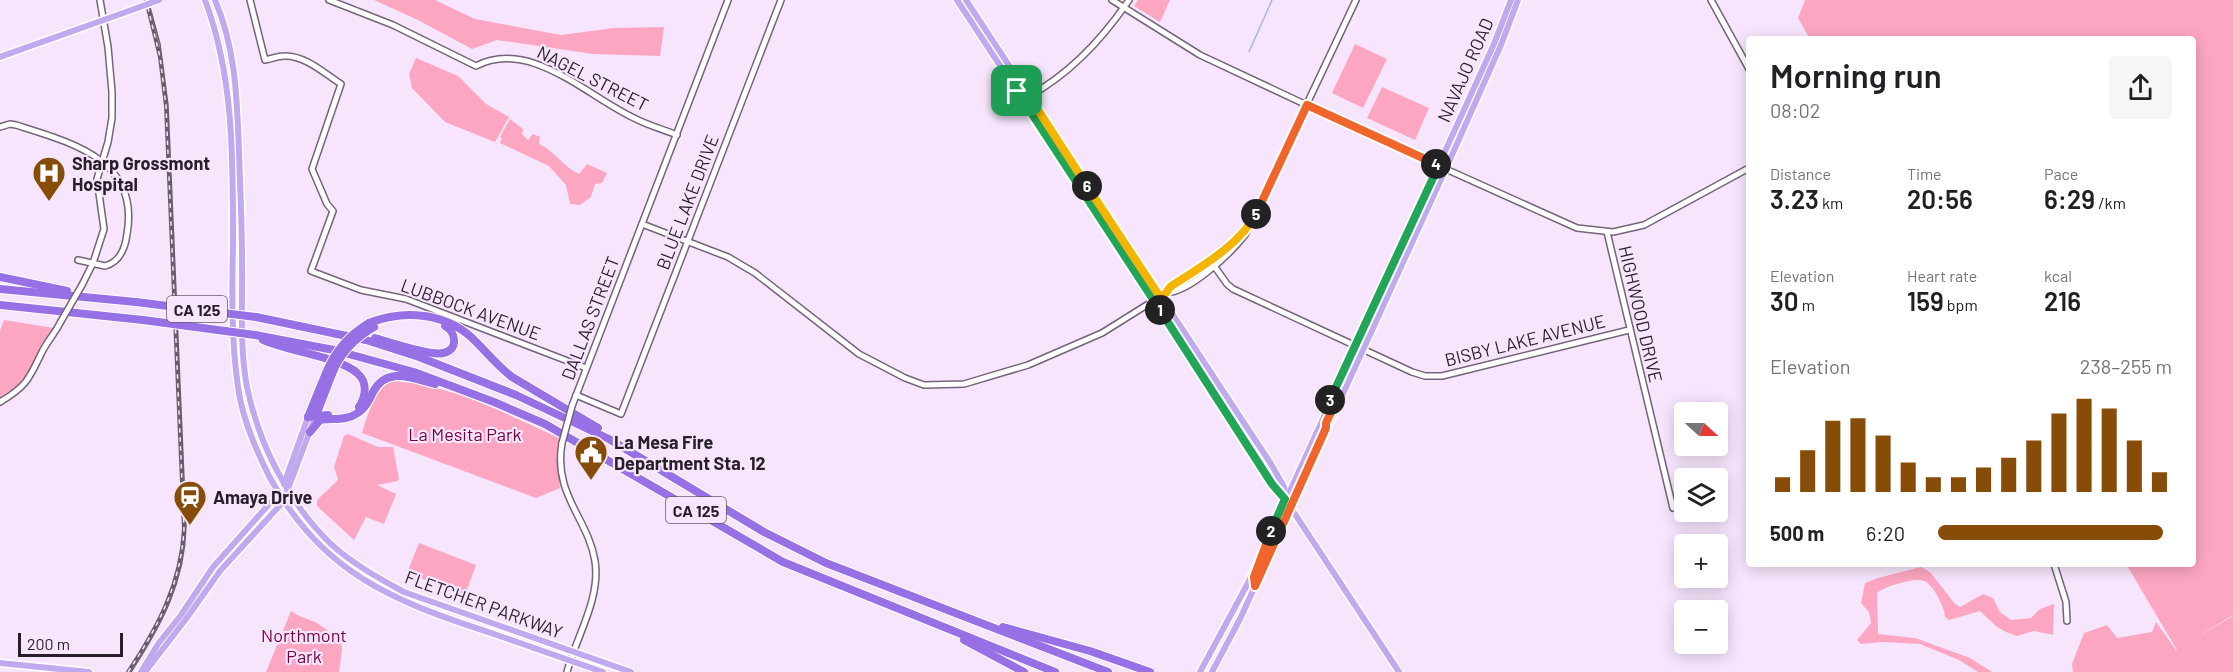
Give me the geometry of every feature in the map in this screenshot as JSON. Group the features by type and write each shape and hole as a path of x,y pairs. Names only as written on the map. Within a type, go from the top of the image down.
{"highway":[{"path":"0,277 100,298"},
{"name":"CA 125","path":"0,289 100,298 256,317 366,340 469,375 563,416 609,440 791,546 826,563 1108,672"},
{"name":"CA 125","path":"0,307 143,320 256,335 334,350 402,369 494,402 545,424 783,562 1055,672"},
{"path":"256,335 267,342 341,365 357,373 362,379 365,394 358,407 346,413 312,416 329,374 345,350 372,325 391,316 415,314 433,317 447,322 470,336 512,377 602,431 609,440"},
{"path":"317,329 345,331 440,354 448,352 454,341 449,328 434,321 400,319 372,325"},
{"path":"310,432 320,420 349,417 361,411 379,382 390,376 406,377 494,402"},
{"path":"952,612 1090,651 1150,672"},
{"path":"929,622 1024,672"}],"main road":[{"path":"0,57 160,0"},
{"name":"FLETCHER PARKWAY","path":"205,0 222,55 228,91 233,192 235,358 238,389 247,426 283,502 327,553 374,587 432,614 602,672"},
{"name":"FLETCHER PARKWAY","path":"215,0 233,58 238,103 242,314 247,388 263,439 288,491 333,546 378,578 404,592 631,672"},
{"path":"957,0 1017,91 1035,105 1160,297 1272,484 1291,507 1399,672"},
{"path":"966,0 1026,99 1160,297 1200,372 1218,386 1284,487 1285,499"},
{"name":"NAVAJO ROAD","path":"1200,672 1252,584 1291,507 1442,167 1511,0"},
{"name":"NAVAJO ROAD","path":"1212,672 1240,619 1262,559 1265,544 1329,401 1501,45 1518,0"},
{"path":"1326,428 1333,408 1329,401"},
{"path":"143,672 158,644 181,615 213,567 279,495 312,416"},
{"path":"143,672 186,619 220,571 283,502 310,432 312,416"},
{"path":"0,663 89,672"}],"street":[{"path":"0,402 11,396 29,379 93,263 104,229 98,179 108,142 112,92 100,0"},
{"name":"LUBBOCK AVENUE","path":"250,0 265,60 284,56 294,57 341,84 312,169 327,204 333,211 311,271 361,290 406,299 586,368"},
{"name":"NAGEL STREET","path":"329,0 393,25 476,66 499,58 518,58 539,64 634,118 677,135"},
{"name":"DALLAS STREET","path":"567,672 593,595 596,576 595,561 588,541 566,492 561,467 562,443 586,368 728,0"},
{"name":"BLUE LAKE DRIVE","path":"576,395 621,414 781,0"},
{"path":"1112,0 1200,55 1577,228 1606,232 1644,225 1746,170"},
{"path":"1026,99 1050,83 1085,54 1129,0"},
{"path":"642,224 746,266 859,354 905,378 924,385 964,384 1028,365 1102,333 1160,297 1174,292 1214,266 1235,248 1245,235 1260,206 1356,0"},
{"path":"1711,0 1746,64"},
{"path":"0,126 16,124 88,151 102,161 123,184 129,226 123,251 117,260 105,266 78,260"},
{"path":"1160,297 1170,287 1210,260 1248,227"},
{"name":"HIGHWOOD DRIVE","path":"1606,232 1673,508"},
{"name":"BISBY LAKE AVENUE","path":"1210,260 1233,289 1362,350 1425,376 1442,376 1629,330"},
{"path":"2055,567 2066,602 2067,621"}],"green space":[{"path":"374,0 435,0 475,19 561,35 613,28 664,27 660,56 593,54 497,40 472,49"},
{"path":"1138,0 1170,0 1160,22 1134,6"},
{"path":"1805,0 2233,0 2233,615 2191,641 2233,616 2233,672 2073,672 2072,664 2084,633 2107,625 2117,638 2152,632 2156,622 2177,650 2128,567 2196,567 2196,36 1808,36 1798,18"},
{"path":"1355,44 1387,59 1363,108 1332,93"},
{"path":"416,58 458,76 486,104 509,117 495,142 445,122 412,88 409,74"},
{"path":"1382,87 1429,108 1415,140 1367,118"},
{"path":"510,119 523,129 522,134 528,140 533,134 540,137 539,144 573,171 579,174 587,164 607,173 602,183 595,184 591,197 580,205 570,204 566,185 549,166 500,143 502,138 500,137"},
{"path":"4,320 54,328 40,349 28,376 0,397 0,331"},
{"name":"La Mesita Park","path":"390,381 434,387 477,401 559,438 557,462 560,488 536,498 362,433 376,398"},
{"path":"348,434 378,447 393,447 399,479 377,485 396,494 384,524 366,517 354,540 317,506 317,500 338,480 334,467 344,436"},
{"path":"419,543 476,565 465,595 407,573"},
{"path":"1921,567 1930,572 1955,604 1960,607 1983,594 1993,598 2000,612 2011,620 2031,618 2040,609 2054,604 2053,635 2034,631 2017,636 1997,627 1980,611 1949,620 1945,617 1935,591 1924,581 1914,580 1877,593 1878,634 1915,638 1970,658 1992,672 1978,672 1959,660 1920,644 1882,642 1861,644 1857,640 1871,623 1869,612 1861,603 1865,583"},
{"name":"Northmont Park","path":"291,611 315,622 341,640 339,672 266,672"}],"waterway":[{"path":"1249,52 1272,0"}],"tram line":[{"path":"131,672 152,638 176,585 185,546 186,526 168,105 160,44 148,0"}],"railway":[{"path":"128,672 149,638 173,587 184,529 166,106 160,57 146,0"}],"place":[{"name":"Sharp Grossmont Hospital","path":"49,202"},
{"name":"La Mesa Fire Department Sta. 12","path":"591,481"},
{"name":"Amaya Drive","path":"190,526"}],"route":[{"path":"1017,91 1029,96 1160,297 1170,287 1216,256 1248,227 1307,105 1439,165 1329,401 1333,408 1326,428 1255,586 1254,577 1262,559 1265,544 1285,499 1272,484 1017,91"}]}
